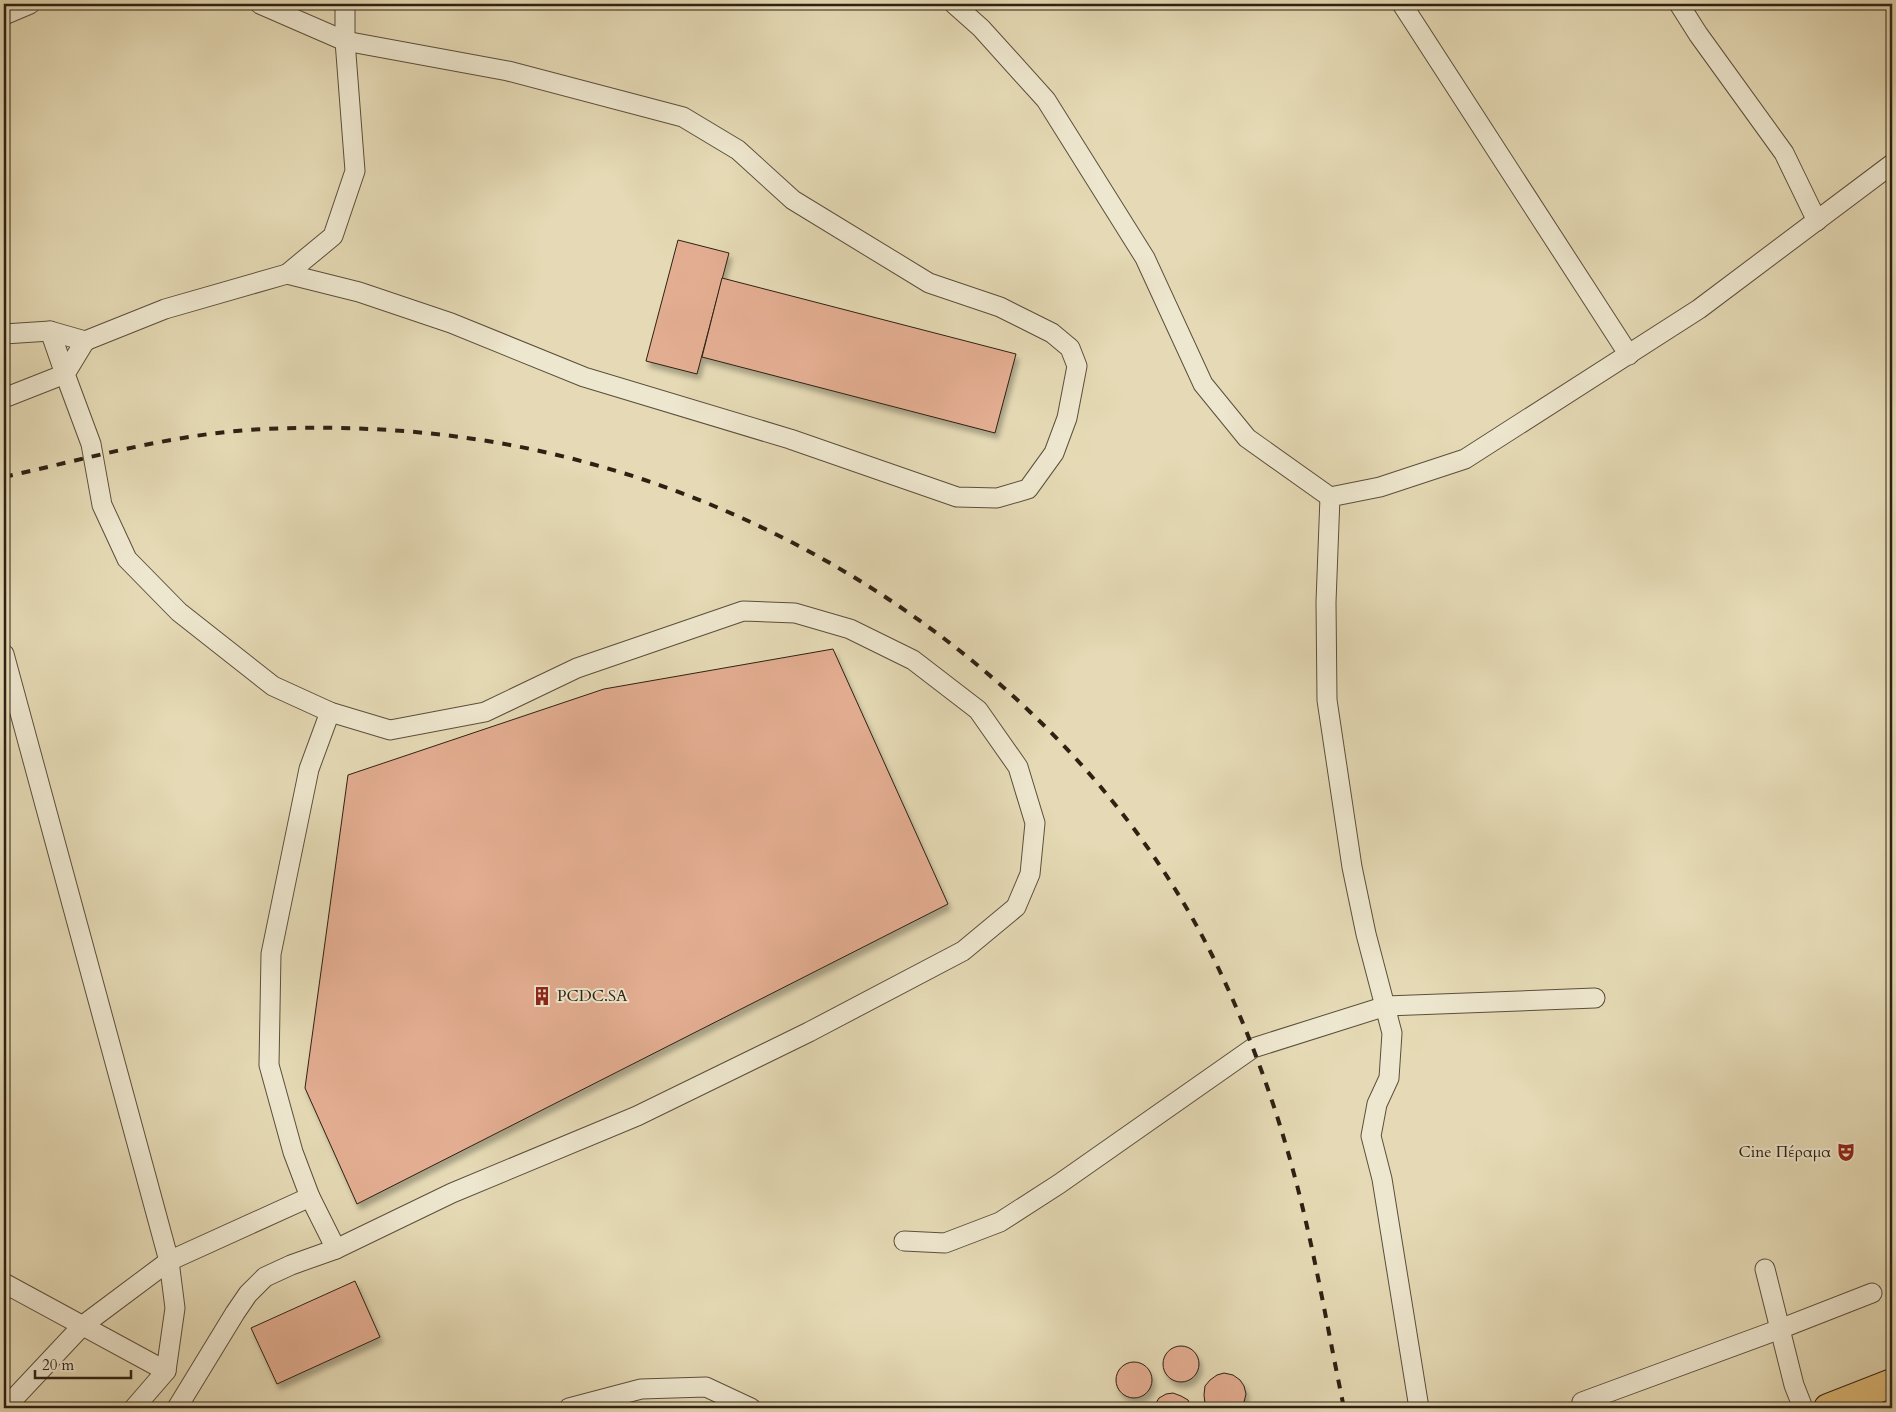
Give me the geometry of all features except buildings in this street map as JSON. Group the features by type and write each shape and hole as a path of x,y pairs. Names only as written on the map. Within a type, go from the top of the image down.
{"main road":[{"path":"1828,1408 1892,1383"}],"lane":[{"path":"4,15 30,4"},
{"path":"260,4 345,41 508,70 683,117 738,150 793,200 929,283 1000,307 1052,333 1070,348 1077,366 1067,418 1054,454 1028,489 997,498 957,497 790,439 584,377 451,323 359,292 287,274"},
{"path":"4,398 65,374 85,341 165,309 287,274 333,236 355,171 345,41 346,4"},
{"path":"954,4 981,28 1046,100 1145,258 1203,384 1247,438 1330,497 1380,487 1465,459 1699,309 1892,164"},
{"path":"1402,4 1629,355"},
{"path":"1679,4 1698,34 1784,153 1817,221"},
{"path":"4,334 50,331 85,341"},
{"path":"50,331 91,444 102,506 127,559 179,612 273,686 330,712 390,730 485,712 577,668 743,611 795,613 850,629 913,660 978,710 1018,767 1034,823 1030,874 1016,907 963,951 809,1032 637,1116 452,1193 336,1249 282,1269 265,1278 253,1288 235,1313 177,1408"},
{"path":"1330,497 1326,602 1327,700 1352,867 1366,934 1392,1033 1389,1078 1377,1104 1371,1136 1382,1179 1419,1408"},
{"path":"4,654 169,1261 175,1308 166,1371 134,1408"},
{"path":"330,712 309,769 271,954 270,1065 293,1152 310,1197 336,1249"},
{"path":"904,1241 945,1243 1000,1222 1059,1184 1253,1048 1386,1006 1595,998"},
{"path":"5,1408 82,1326 169,1261 310,1197"},
{"path":"1765,1269 1794,1384 1803,1408"},
{"path":"4,1283 166,1371"},
{"path":"1582,1402 1872,1293"},
{"path":"569,1408 641,1389 706,1386 751,1408"}],"railway":[{"path":"4,477 133,447 231,431 347,428 429,433 470,438 511,445 592,464 688,495 780,536 869,587 953,646 1031,713 1101,787 1161,868 1212,955 1254,1051 1287,1149 1311,1246 1344,1408"}],"place":[{"name":"PCDC.SA","path":"542,996"},
{"name":"Cine Πέραμα","path":"1846,1152"}]}
